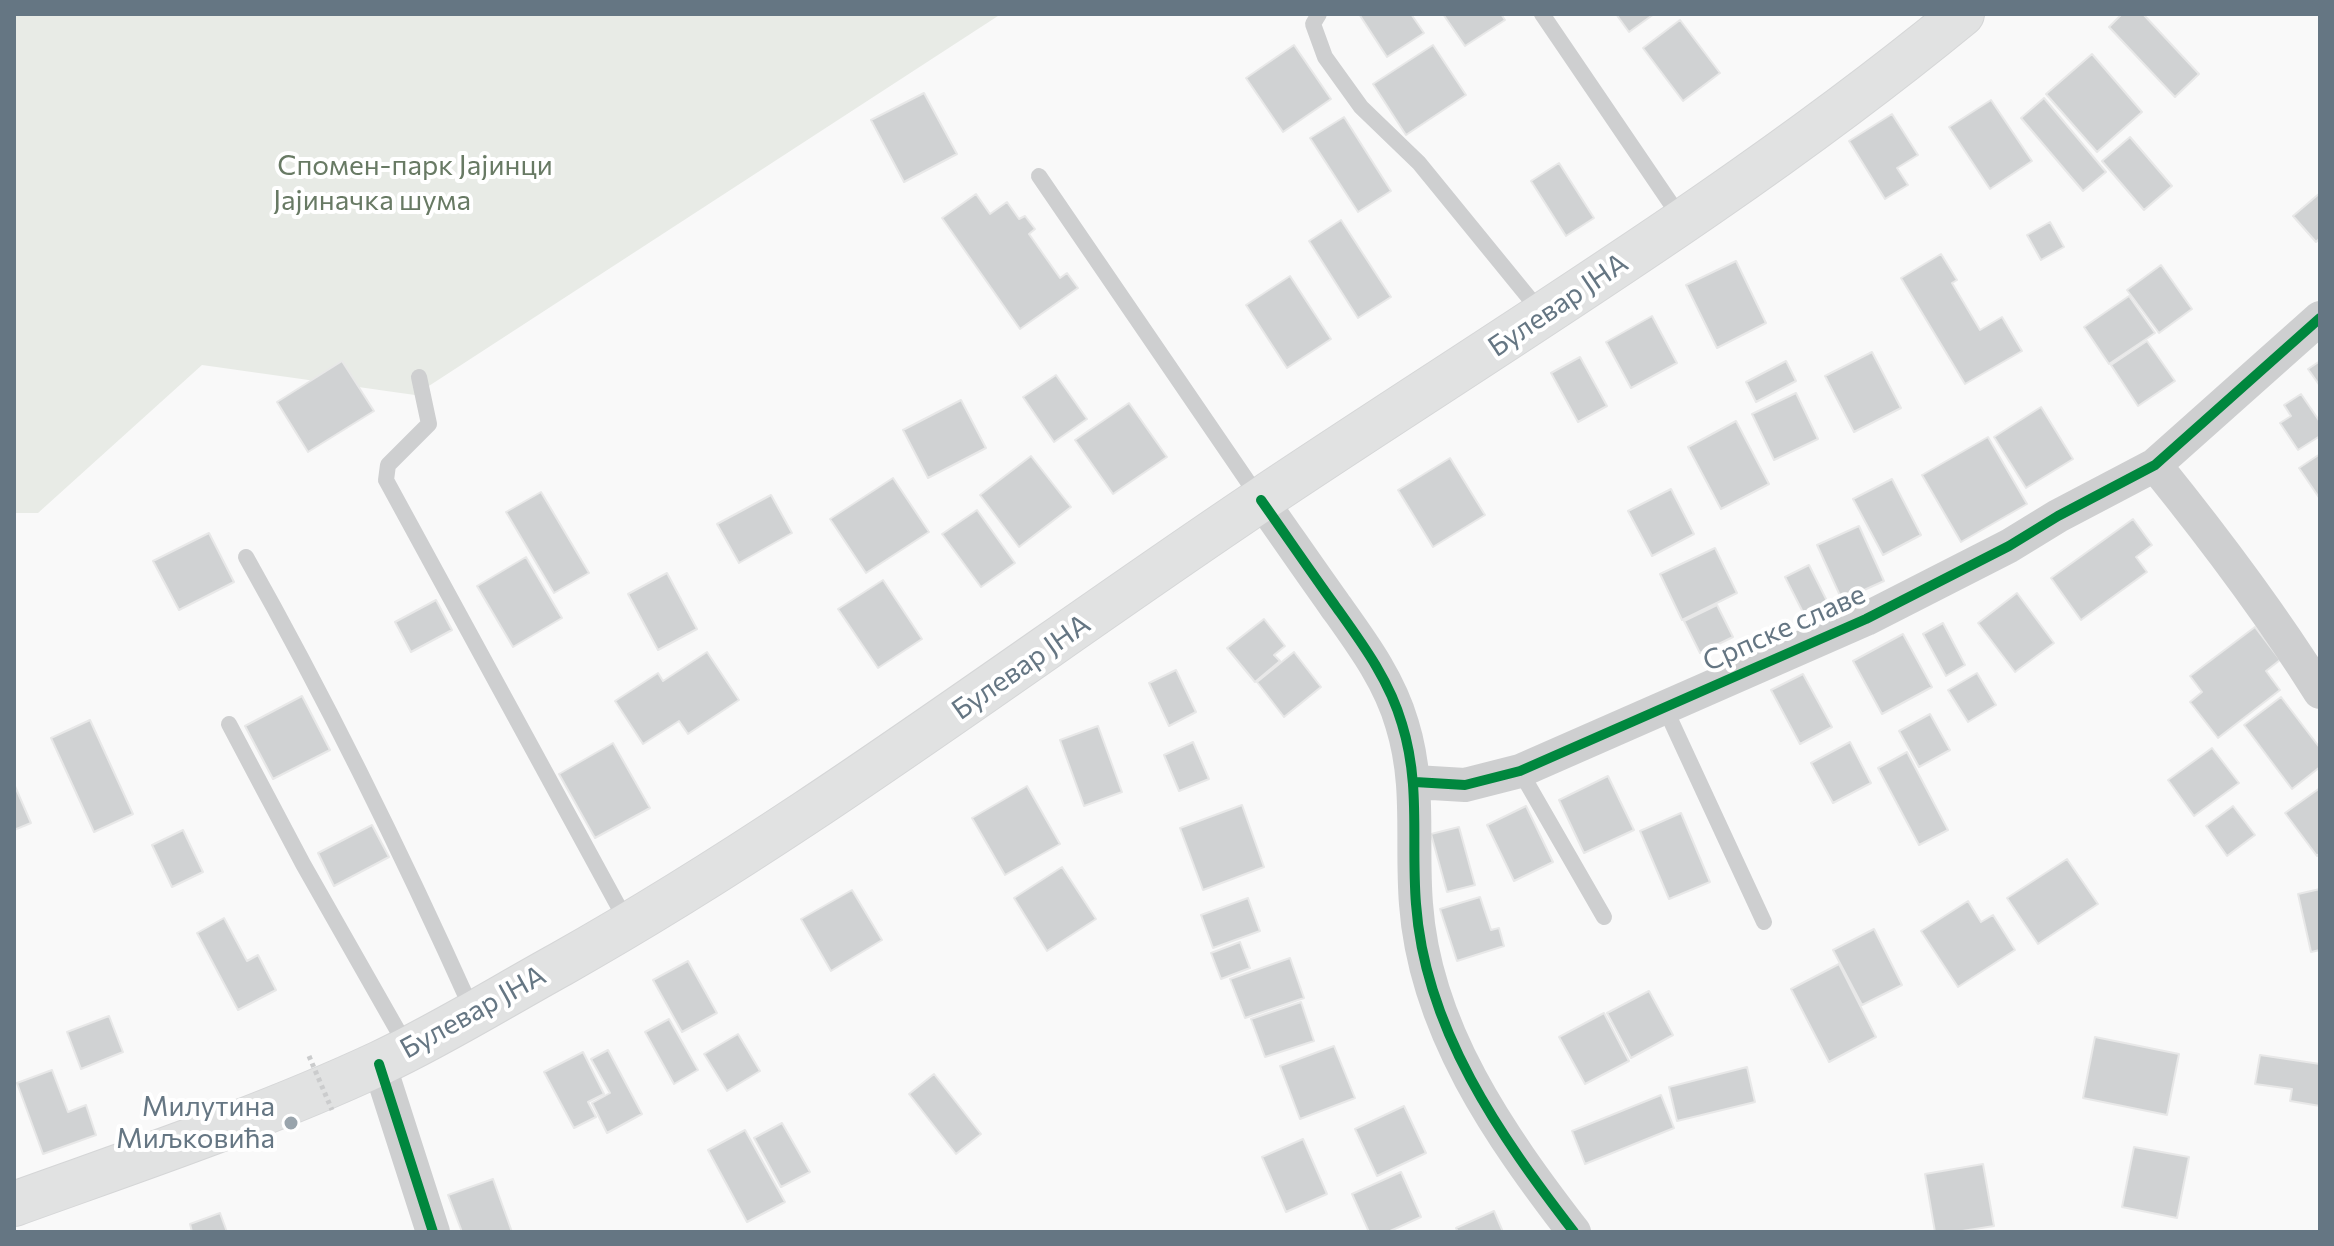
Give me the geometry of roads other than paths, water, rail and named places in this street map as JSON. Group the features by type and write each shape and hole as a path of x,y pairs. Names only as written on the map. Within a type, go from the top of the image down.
{"main road":[{"name":"Булевар ЈНА","path":"14,1204 225,1126 394,1056 629,925 922,735 1261,500 1544,316 1855,100 1962,14"}],"street":[{"name":"Српске славе","path":"1415,782 1465,785 1520,771 1866,619 1982,561 2058,516 2155,465 2320,318"},
{"path":"2155,465 2285,636 2320,692"},
{"path":"1261,500 1374,660 1402,721 1415,782 1416,906 1432,985 1454,1046 1482,1101 1530,1175 1574,1232"},
{"path":"394,1056 433,1232"}],"lane":[{"path":"1319,14 1313,24 1325,57 1361,107 1419,163 1544,316"},
{"path":"1542,14 1683,221"},
{"path":"1039,176 1261,500"},
{"path":"419,377 429,424 388,465 386,480 629,925"},
{"path":"246,557 307,666 383,814 474,1014"},
{"path":"1664,706 1764,922"},
{"path":"229,724 303,864 394,1056"},
{"path":"1520,771 1604,917"}],"place":[{"name":"Милутина Миљковића","path":"291,1123"}],"park label":[{"name":"Спомен-парк Јајинци","path":"415,166"},
{"name":"Јајиначка шума","path":"372,201"}]}
